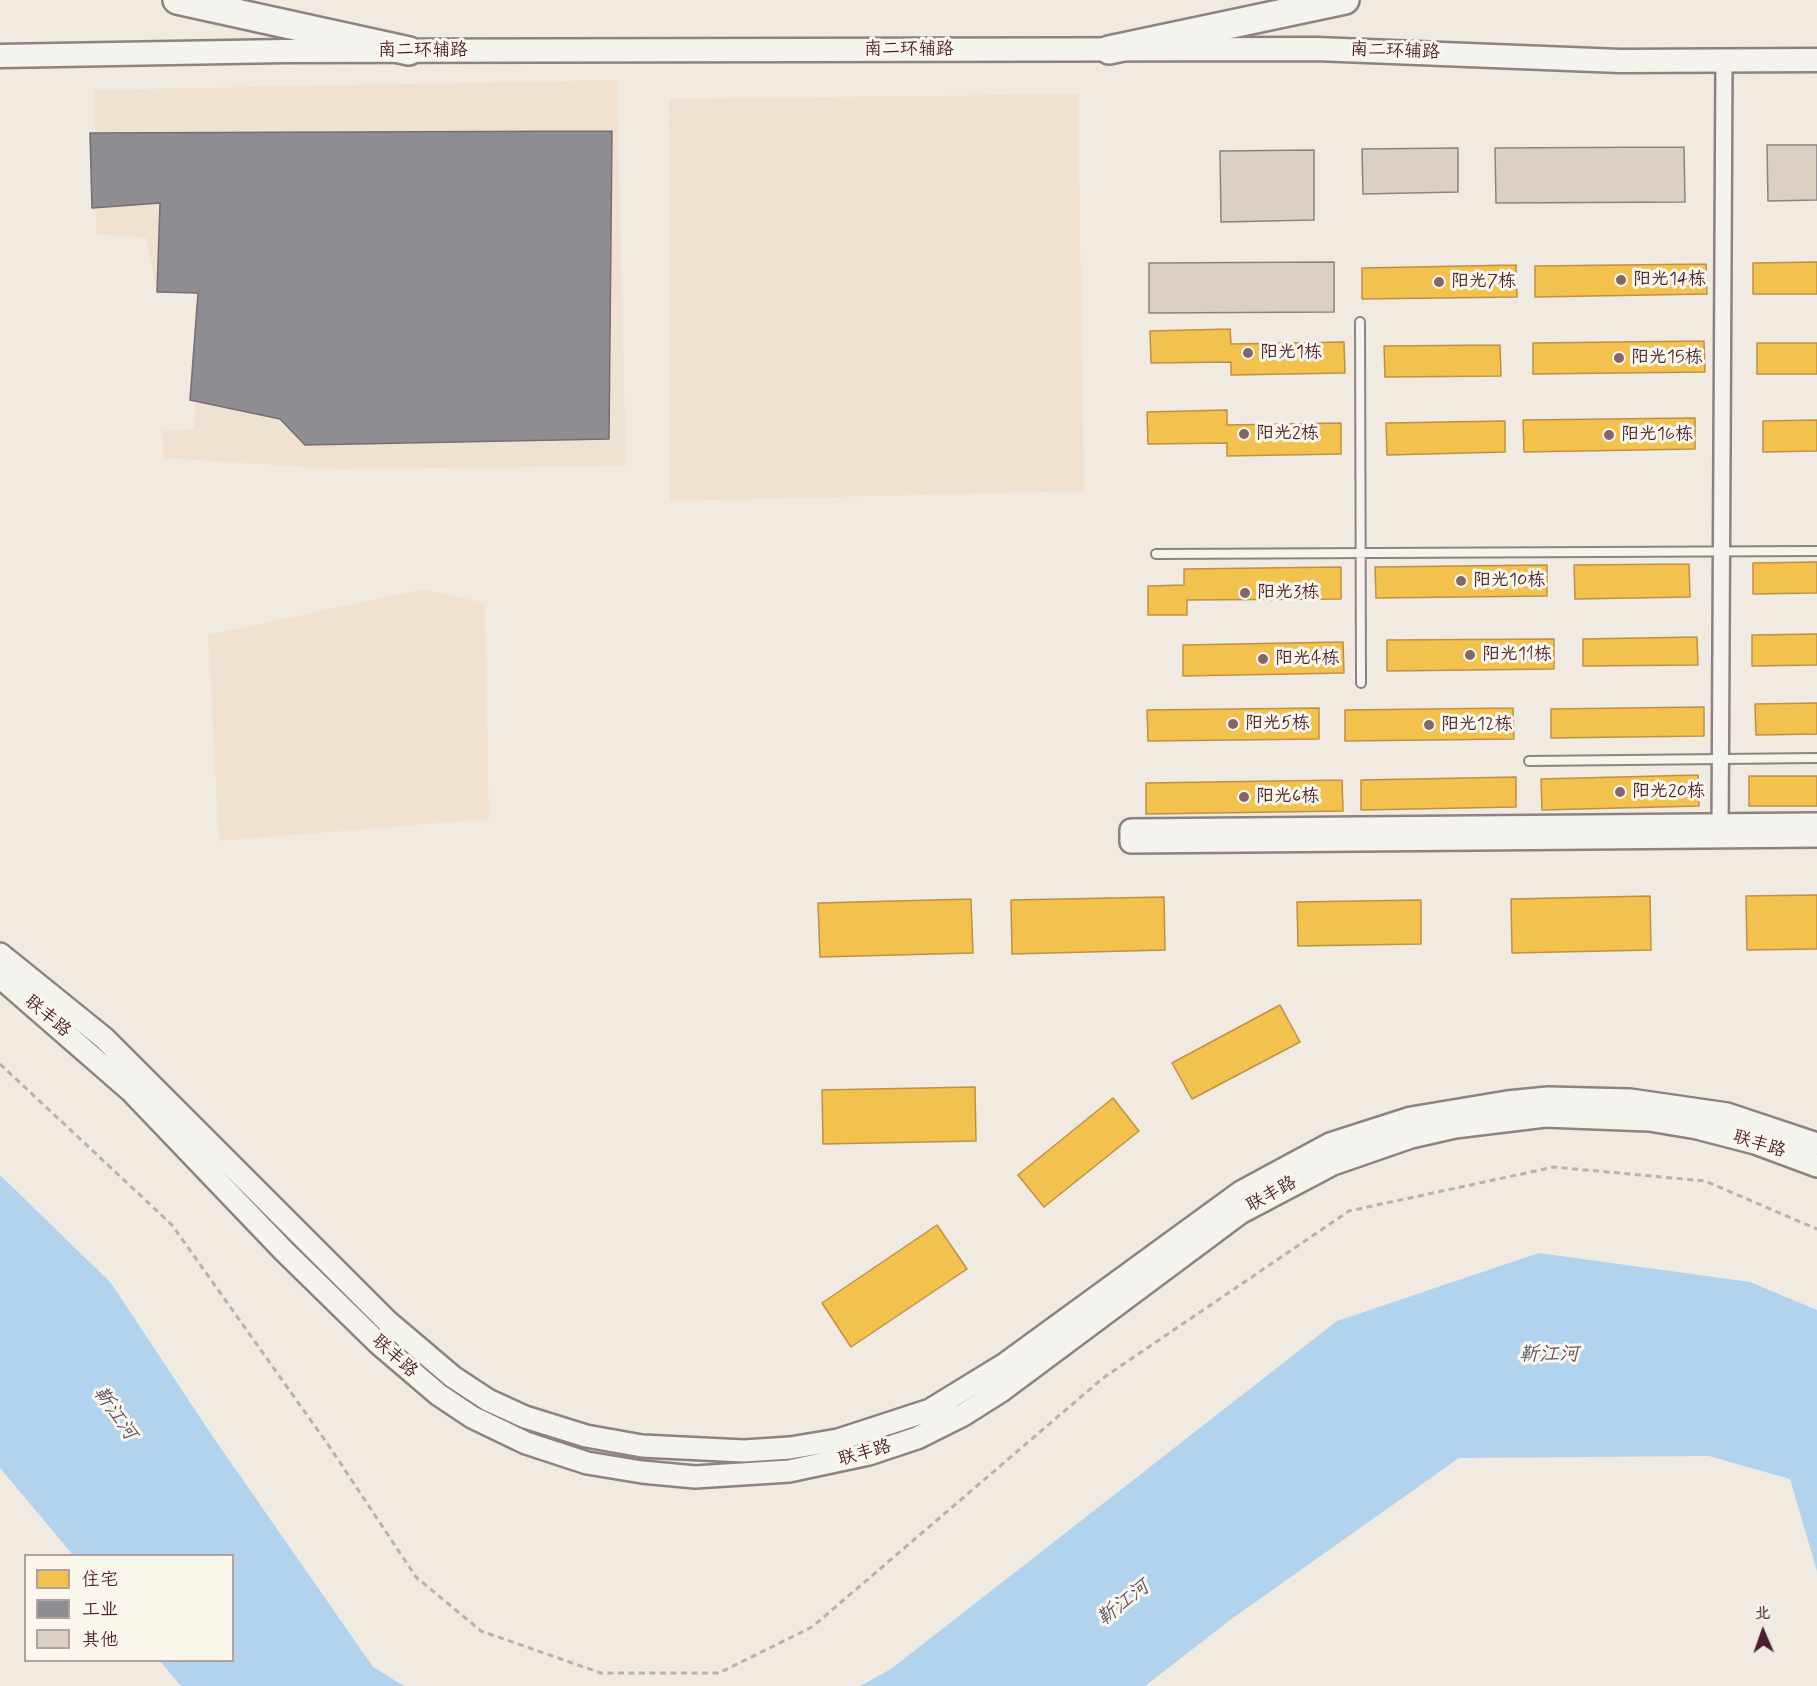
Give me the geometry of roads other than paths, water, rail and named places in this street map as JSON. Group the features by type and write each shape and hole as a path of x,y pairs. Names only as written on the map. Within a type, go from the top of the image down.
{"highway":[{"path":"177,0 409,51"},
{"path":"1109,50 1345,0"}],"main road":[{"name":"南二环辅路","path":"0,56 409,51 1316,49 1620,61 1817,60"},
{"path":"1817,824 1720,831 1131,842 1131,830 1720,831 1817,836"},
{"name":"联丰路","path":"0,954 104,1038 378,1313 453,1377 488,1400 525,1417 586,1436 642,1446 744,1451 790,1448 838,1440 930,1410 1005,1364 1241,1192 1330,1143 1411,1118 1507,1102 1610,1098 1682,1106 1727,1114 1817,1144"},
{"name":"联丰路","path":"0,977 131,1091 369,1335 439,1395 472,1417 526,1443 586,1463 642,1473 695,1478 789,1471 869,1454 917,1438 963,1415 1001,1391 1240,1213 1333,1164 1411,1137 1455,1127 1545,1116 1649,1120 1697,1128 1755,1143 1817,1166"}],"street":[{"path":"1720,831 1724,61"}],"lane":[{"path":"1360,322 1361,683"},
{"path":"1156,554 1817,551"},
{"path":"1529,760 1817,758"}],"water":[{"name":"靳江河","path":"0,1175 111,1283 213,1437 373,1667 404,1686 181,1686 161,1662 234,1662 234,1554 72,1554 0,1468"},
{"name":"靳江河","path":"1539,1253 1750,1282 1817,1310 1817,1571 1790,1479 1709,1456 1459,1458 1230,1620 1145,1686 860,1686 891,1669 1337,1321"}],"place":[{"name":"阳光14栋","path":"1621,280"},
{"name":"阳光7栋","path":"1439,282"},
{"name":"阳光1栋","path":"1248,353"},
{"name":"阳光15栋","path":"1619,358"},
{"name":"阳光2栋","path":"1244,434"},
{"name":"阳光16栋","path":"1609,435"},
{"name":"阳光10栋","path":"1461,581"},
{"name":"阳光3栋","path":"1245,593"},
{"name":"阳光11栋","path":"1470,655"},
{"name":"阳光4栋","path":"1263,659"},
{"name":"阳光5栋","path":"1233,724"},
{"name":"阳光12栋","path":"1429,725"},
{"name":"阳光20栋","path":"1620,792"},
{"name":"阳光6栋","path":"1244,797"}]}
